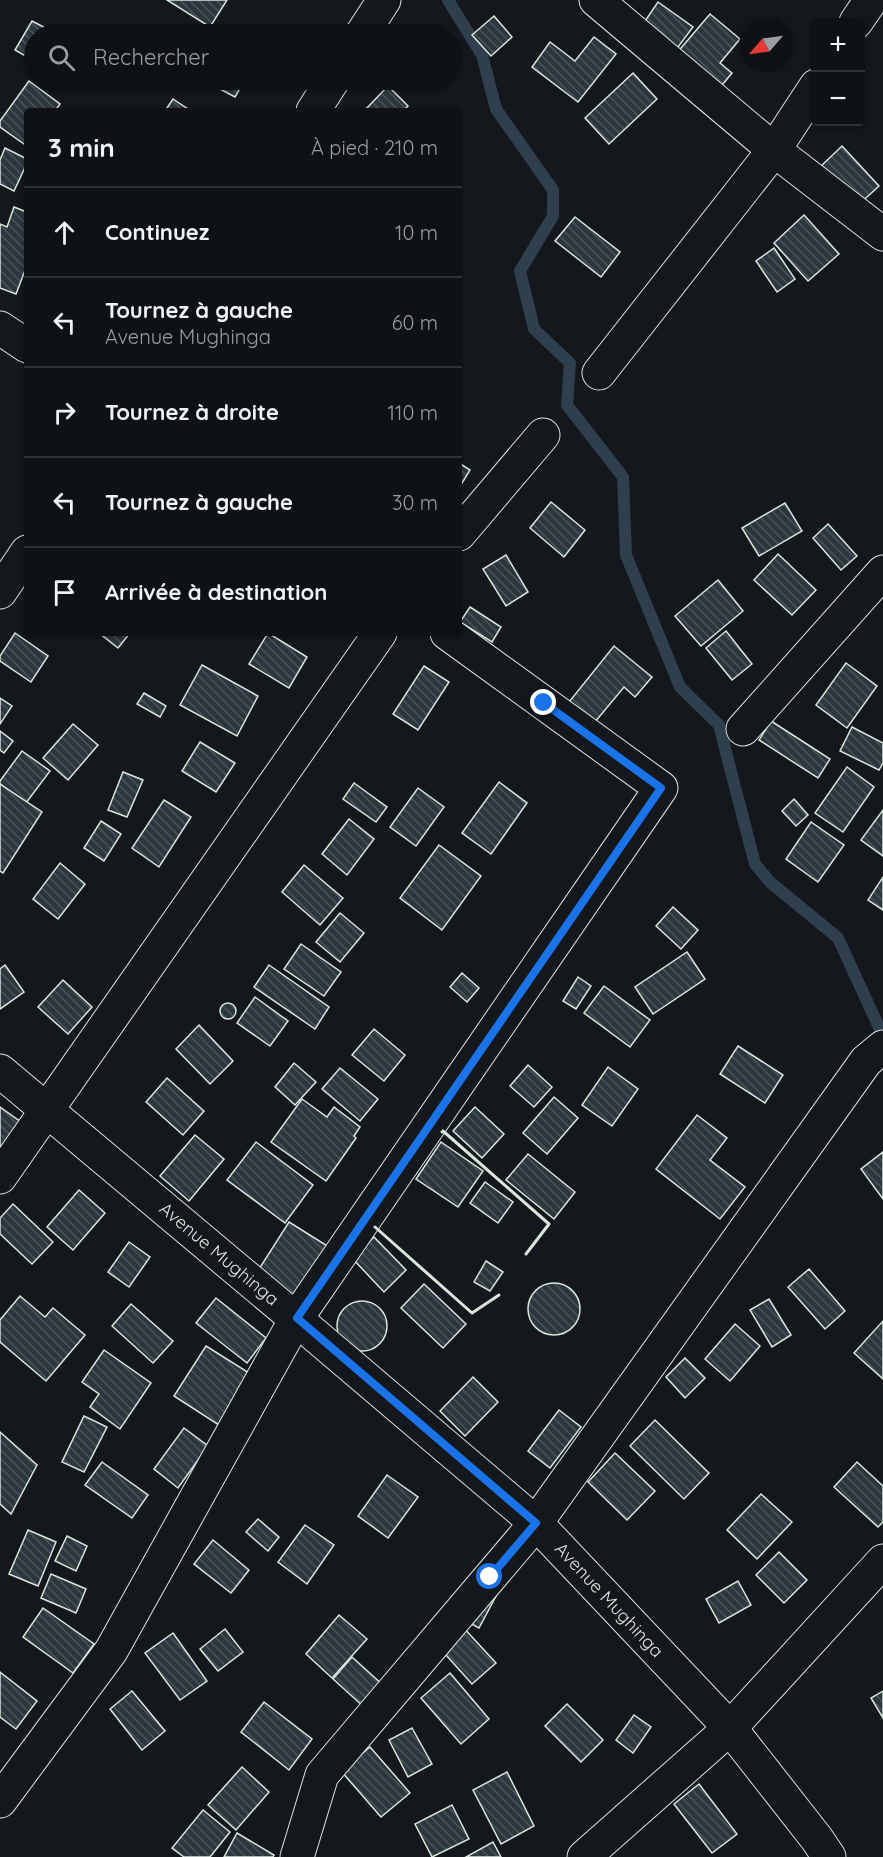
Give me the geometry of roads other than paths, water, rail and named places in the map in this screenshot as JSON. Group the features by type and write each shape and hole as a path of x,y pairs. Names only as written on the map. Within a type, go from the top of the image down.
{"street":[{"path":"368,24 384,0"},
{"path":"596,0 774,150 883,234"},
{"path":"859,18 871,0"},
{"path":"315,108 327,90"},
{"path":"599,373 774,150 811,94"},
{"path":"0,328 24,344"},
{"path":"462,530 543,435"},
{"path":"0,592 24,556"},
{"path":"743,729 883,572"},
{"path":"0,1178 378,636"},
{"path":"0,1801 111,1651 297,1318 661,788 451,636"},
{"path":"297,1857 322,1775 536,1523 874,1054"},
{"name":"Avenue Mughinga","path":"0,1071 297,1318 536,1523 730,1728 829,1857"},
{"path":"584,1857 730,1728 883,1561"}],"waterway":[{"path":"448,0 482,55 496,109 553,190 553,216 520,271 534,329 570,363 567,405 623,477 626,555 680,687 719,725 755,864 770,882 838,938 883,1036"}]}
